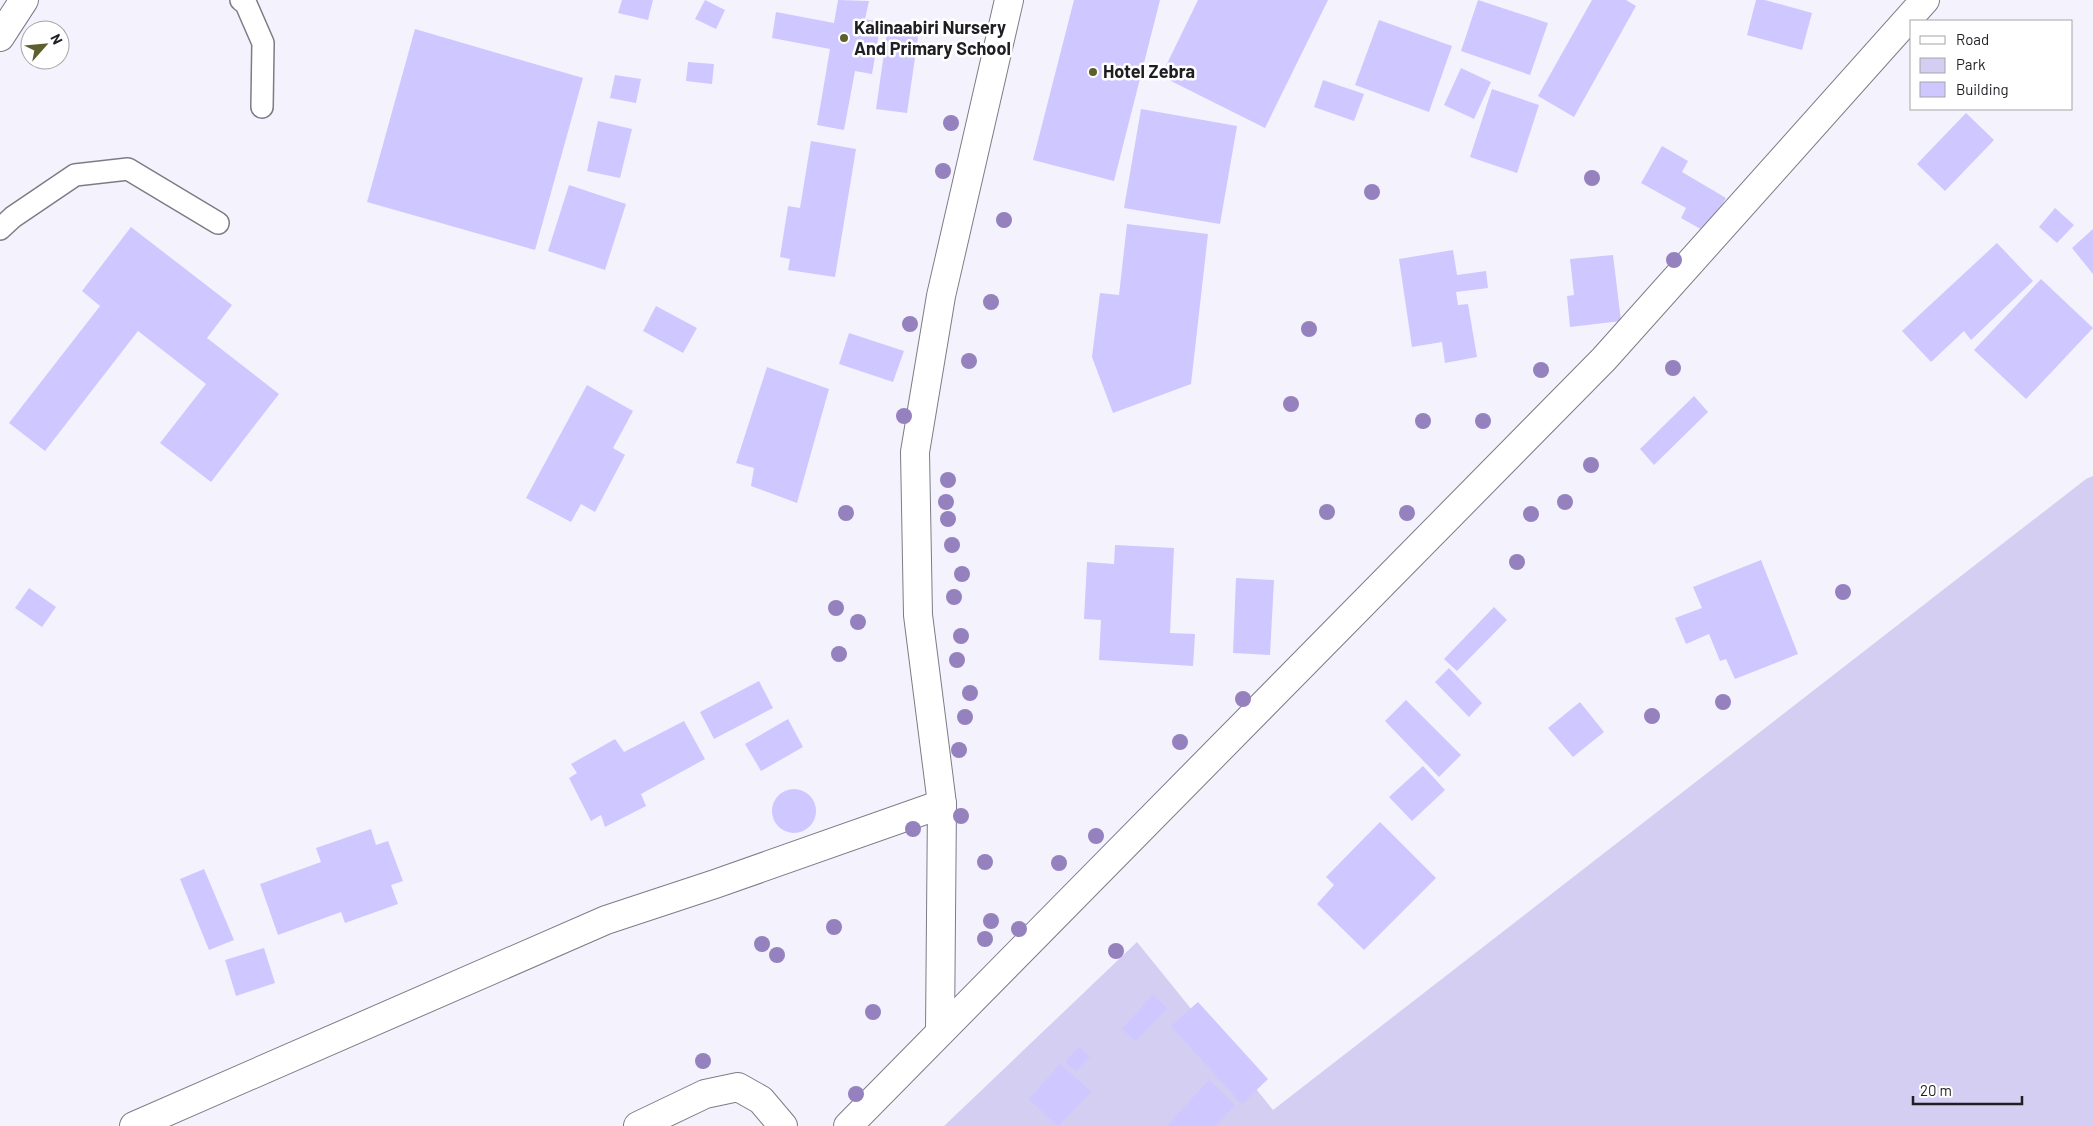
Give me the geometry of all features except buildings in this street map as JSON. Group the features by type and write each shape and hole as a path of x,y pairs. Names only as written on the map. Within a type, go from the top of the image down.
{"main road":[{"path":"0,37 24,0"},
{"path":"940,1031 942,804 918,616 915,452 941,296 1008,0"},
{"path":"848,1126 1604,359 1924,0"},
{"path":"134,1126 606,920 715,884 942,804"},
{"path":"638,1126 705,1094 738,1087 762,1100 783,1126"}],"lane":[{"path":"241,0 246,4 263,44 262,107"},
{"path":"0,229 13,217 75,175 128,170 218,223"}],"green space":[{"path":"2093,476 2093,1126 944,1126 1137,942 1273,1110 2086,479"}],"place":[{"name":"Kalinaabiri Nursery And Primary School","path":"844,38"},
{"name":"Hotel Zebra","path":"1093,72"}]}
